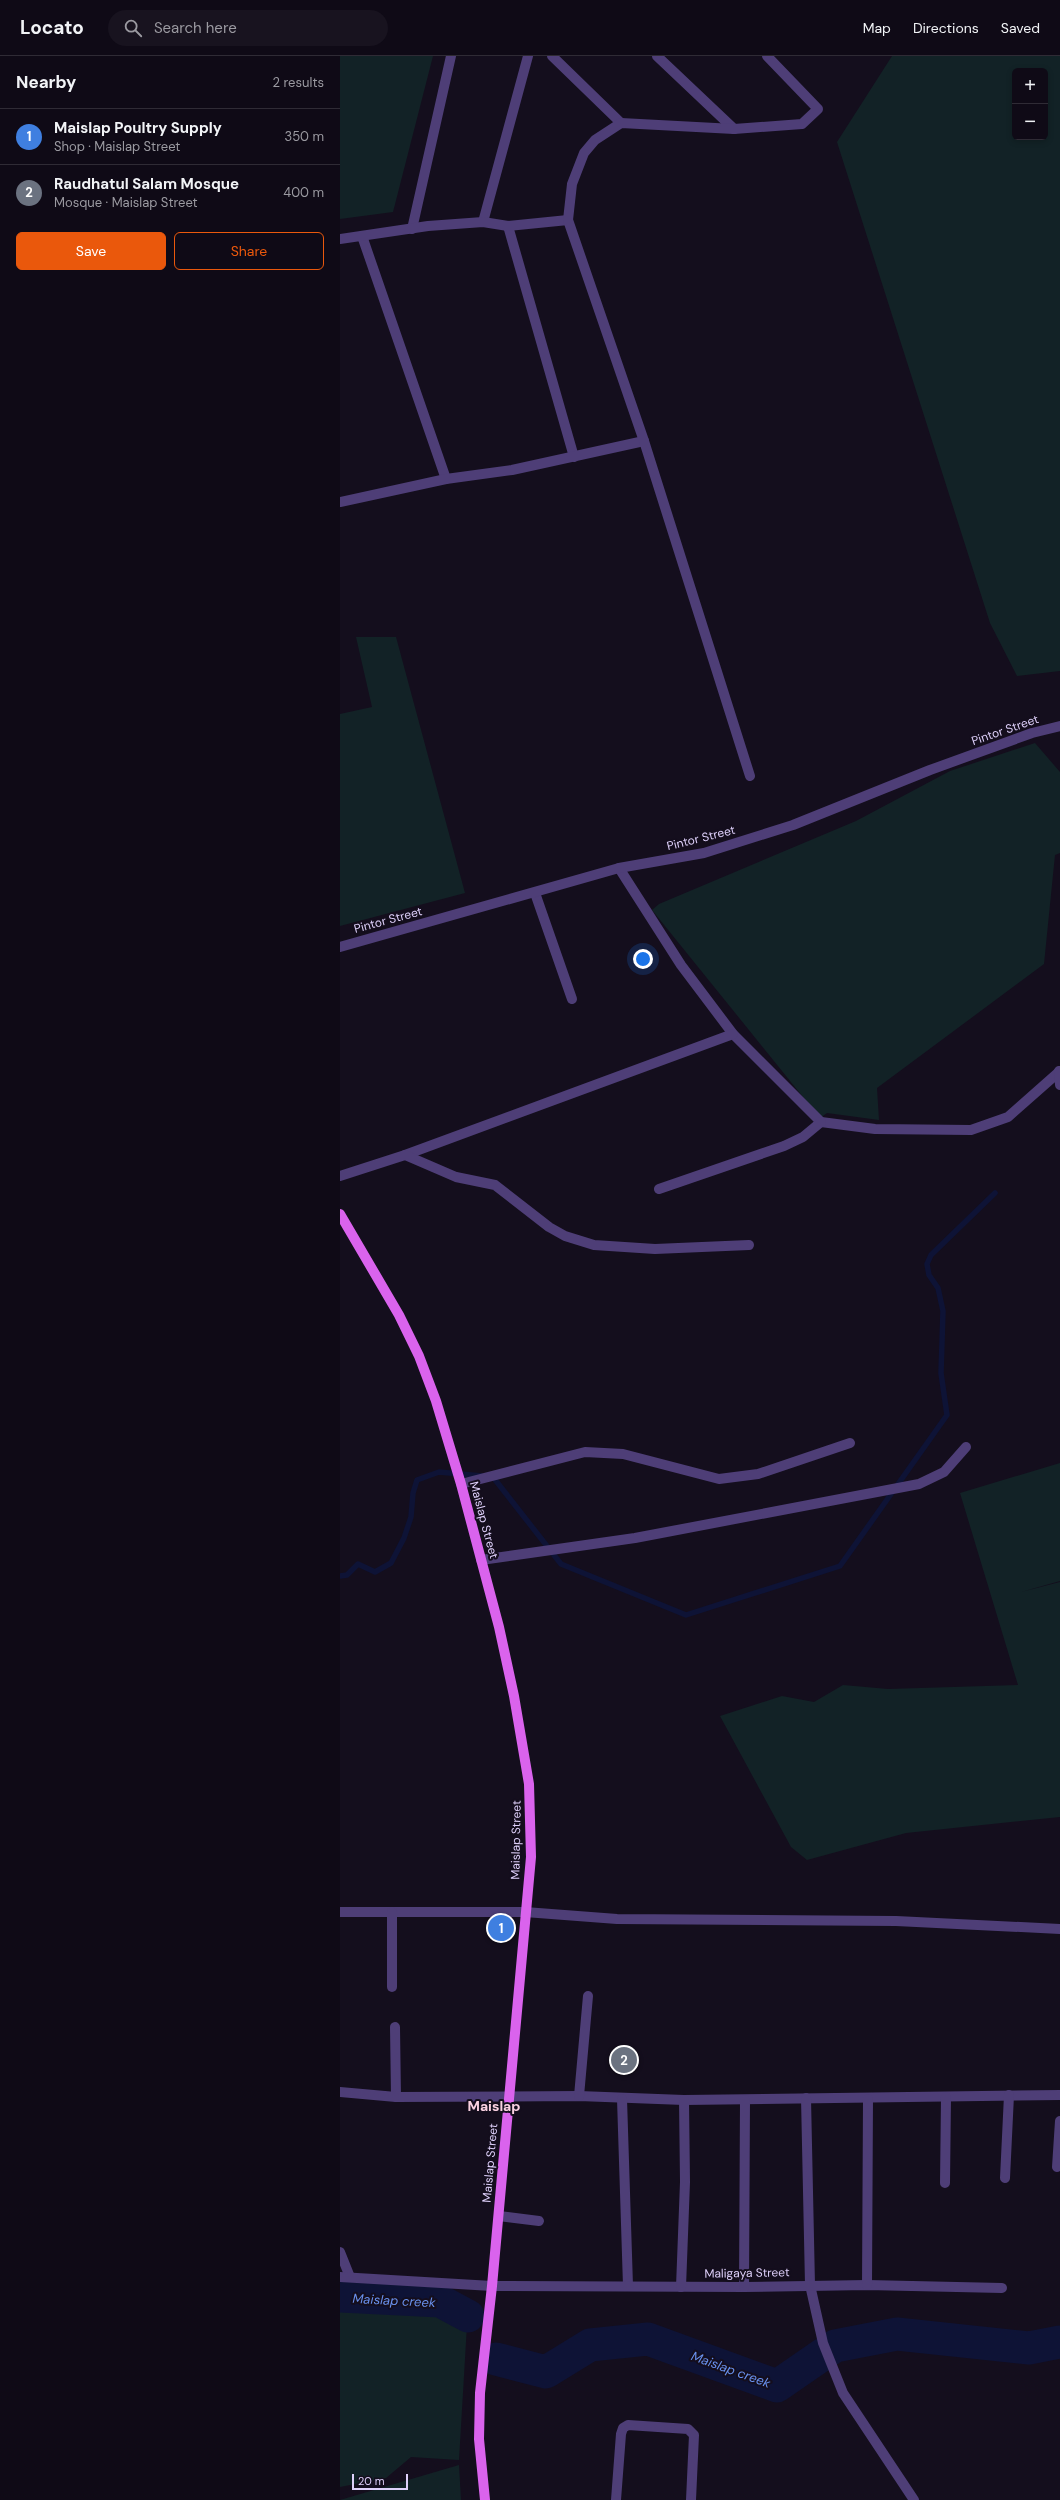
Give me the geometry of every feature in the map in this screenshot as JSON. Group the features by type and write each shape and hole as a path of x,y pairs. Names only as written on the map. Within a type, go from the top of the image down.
{"main road":[{"name":"Maislap Street","path":"340,1214 369,1261 419,1356 436,1401 461,1484 513,1688 529,1784 531,1857 492,2286 480,2393 479,2439 485,2500"}],"street":[{"path":"412,229 451,56"},
{"path":"482,222 528,56"},
{"path":"552,56 621,123"},
{"path":"657,56 734,128"},
{"path":"750,776 644,441 568,220 572,184 584,153 595,140 621,123 734,128 802,124 818,109 767,56"},
{"path":"340,239 412,229 482,222 508,226 568,220"},
{"path":"508,226 574,457"},
{"path":"362,236 446,479"},
{"path":"340,502 446,479 512,470 644,441"},
{"name":"Pintor Street","path":"340,947 619,868 704,853 793,826 930,770 1032,733 1060,726"},
{"path":"619,868 681,965 733,1034 821,1122 875,1129 972,1130 1008,1117 1059,1071"},
{"path":"535,893 572,999"},
{"path":"340,1176 405,1155 733,1034"},
{"path":"1059,1071 1060,1085"},
{"path":"659,1189 784,1146 803,1137 821,1122"},
{"path":"405,1155 456,1177 495,1185 550,1227 565,1236 594,1245 655,1249 749,1245"},
{"path":"461,1484 585,1452 623,1454 719,1479 758,1474 850,1444"},
{"path":"481,1560 642,1536 919,1484 944,1472 966,1448"},
{"path":"340,1912 525,1912 617,1919 896,1921 1060,1929"},
{"path":"392,1912 392,1987"},
{"path":"579,2096 588,1996"},
{"path":"395,2027 396,2097"},
{"path":"340,2092 396,2097 579,2096 622,2099 684,2100 806,2098 868,2099 1060,2095"},
{"path":"1005,2178 1009,2095"},
{"path":"945,2183 946,2097"},
{"path":"806,2098 810,2285 823,2343 843,2393 914,2500"},
{"path":"622,2099 628,2286"},
{"path":"867,2285 868,2099"},
{"path":"681,2287 686,2182 684,2100"},
{"path":"744,2287 745,2100"},
{"path":"1056,2167 1060,2121"},
{"path":"498,2216 539,2220"},
{"path":"340,2252 345,2277"},
{"name":"Maligaya Street","path":"345,2277 492,2286 744,2287 867,2285 1002,2288"},
{"path":"616,2500 621,2434 623,2428 628,2425 688,2430 694,2435 692,2500"}],"shaded area":[{"path":"340,56 433,56 393,212 340,219"},
{"path":"892,56 1060,56 1060,671 1017,676 990,623 837,142"},
{"path":"356,637 396,637 465,893 340,926 340,714 372,707"},
{"path":"1035,743 1060,772 1060,853 1055,855 1044,964 877,1088 879,1120 827,1113 820,1118 652,910 659,904 856,821 950,771"},
{"path":"1060,1463 1060,1581 1021,1592 1060,1582 1060,1817 906,1833 807,1860 791,1847 720,1716 782,1696 814,1702 843,1685 888,1689 1018,1685 960,1493"},
{"path":"340,2294 411,2296 467,2325 459,2460 411,2457 386,2478 340,2487"},
{"path":"459,2465 461,2500 340,2500"}],"waterway":[{"path":"493,1477 561,1564 686,1615 840,1566 947,1415 941,1373 943,1311 938,1288 929,1275 927,1264 931,1255 995,1193"},
{"path":"340,1576 347,1575 358,1564 375,1572 391,1563 404,1538 411,1517 413,1493 417,1480 439,1472 482,1476"},
{"name":"Maislap creek","path":"340,2296 440,2301 468,2316"},
{"name":"Maislap creek","path":"496,2359 546,2372 590,2345 648,2339 777,2386 835,2346 897,2334 1029,2348 1060,2342"}],"place":[{"name":"Maislap Poultry Supply","path":"501,1928"},
{"name":"Raudhatul Salam Mosque","path":"624,2060"}],"district":[{"name":"Maislap","path":"494,2106"}]}
